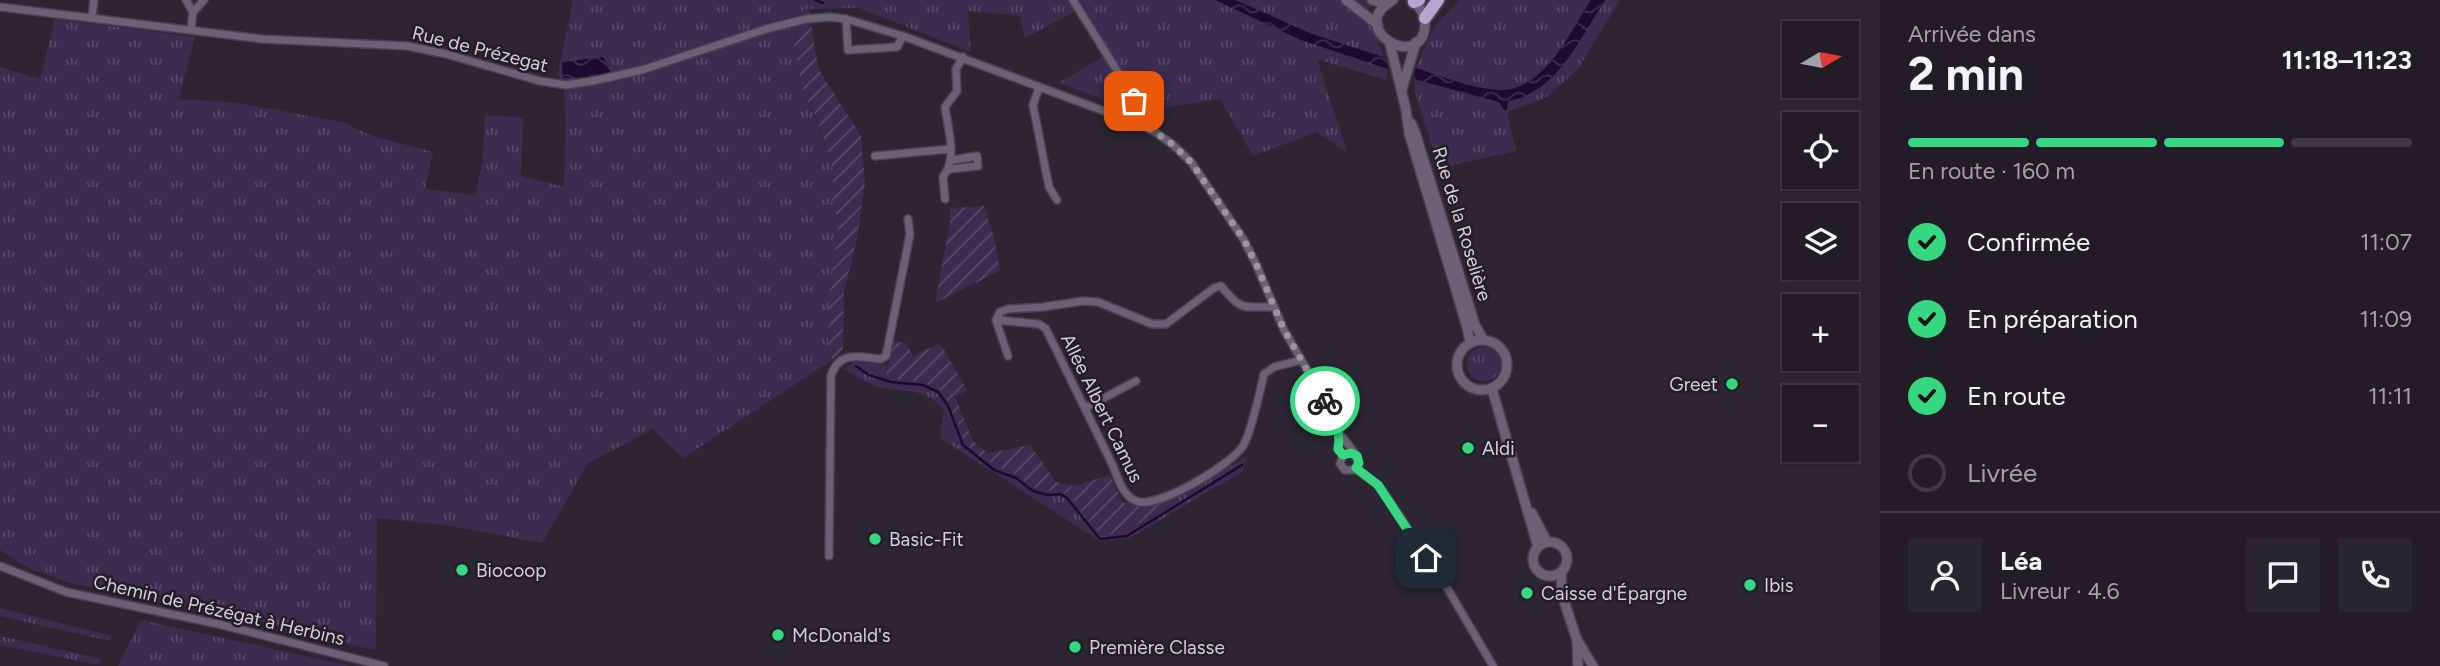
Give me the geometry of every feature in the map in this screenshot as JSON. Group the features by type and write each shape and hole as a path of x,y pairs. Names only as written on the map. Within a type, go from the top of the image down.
{"highway":[{"path":"1425,18 1438,0"}],"street":[{"path":"92,17 94,0"},
{"path":"186,0 193,12"},
{"path":"191,29 193,12 204,0"},
{"path":"1073,0 1129,90 1137,111 1136,123"},
{"path":"1346,0 1378,25"},
{"path":"1372,0 1390,2"},
{"path":"1414,1 1425,18"},
{"path":"1390,2 1378,17 1380,33 1391,44 1403,47 1416,42"},
{"name":"Rue de Prézegat","path":"0,7 262,38 407,46 446,54 540,81 566,85 642,70 766,29 806,19 846,19 903,36 1136,123 1172,144 1191,162 1244,240 1284,330 1336,421 1340,434"},
{"name":"Rue de la Roselière","path":"1402,90 1416,42 1424,32 1425,18"},
{"path":"846,19 848,50 897,47 903,36"},
{"name":"Rue de la Roselière","path":"1391,44 1409,133 1470,343"},
{"path":"945,199 943,177 953,160 945,107 957,92 956,69 963,57"},
{"path":"1040,88 1033,105 1049,187 1057,200"},
{"name":"Rue de la Roselière","path":"1408,119 1415,131 1475,325 1483,340"},
{"path":"875,156 950,149"},
{"path":"950,169 978,166 977,156 953,160"},
{"path":"829,556 831,376 834,366 842,358 857,356 881,359 886,356 910,234 908,219"},
{"path":"1008,356 996,320 1000,312 1008,309 1083,301 1098,302 1152,324 1161,325 1213,288 1221,286 1242,308 1274,307"},
{"name":"Allée Albert Camus","path":"996,320 1043,326 1122,487 1131,499 1143,503 1161,499 1229,461 1244,445 1265,374 1274,367 1301,360"},
{"path":"1483,340 1499,346 1506,355 1507,373 1501,383 1492,388 1475,390 1459,376 1458,358 1463,348 1483,340"},
{"path":"1085,408 1136,381"},
{"path":"1492,388 1527,505 1543,545"},
{"path":"1340,434 1358,459 1356,468"},
{"path":"1340,434 1338,449 1343,455"},
{"path":"1343,455 1352,453"},
{"path":"1343,455 1341,467 1350,471 1356,468"},
{"path":"1356,468 1378,485 1386,496 1449,591 1493,666"},
{"path":"1543,545 1559,545 1566,552 1567,562 1561,572 1562,595 1577,640 1593,666"},
{"path":"1543,545 1534,556 1534,565 1539,572 1548,576 1562,595"},
{"name":"Chemin de Prézégat à Herbins","path":"0,566 66,592 293,641 384,666"},
{"path":"1548,576 1561,572"},
{"path":"1577,640 1578,666"}],"green space":[{"path":"573,0 1215,0 1301,40 1388,69 1386,80 1317,59 1347,152 1316,132 1253,156 1220,99 1136,112 1059,83 1110,52 1083,7 1025,38 1020,16 968,11 971,52 859,8 809,9 796,13 798,26 794,45 804,95 815,117 833,169 832,202 839,222 829,294 828,348 832,360 683,458 653,429 588,463 542,543 446,525 377,518 376,650 308,636 272,624 66,582 29,568 0,550 0,67 40,79 55,19 195,37 179,99 237,103 342,122 375,137 433,152 425,189 475,195 482,164 485,115 523,118 521,176 564,187 566,119 564,88 558,73"},
{"path":"1235,0 1375,0 1369,14 1383,57 1312,34"},
{"path":"1460,0 1591,0 1565,43 1542,71 1515,88 1499,90 1468,85 1416,68 1434,27"},
{"path":"1605,0 1620,0 1578,69 1547,97 1507,112 1516,151 1439,168 1415,92 1414,79 1499,102 1507,110 1508,101 1525,96 1554,76 1576,47"},
{"path":"809,9 818,68 861,136 865,182 858,234 844,292 843,350 832,360 828,348 829,294 839,222 832,202 833,169 816,117 804,95 794,45 798,26 796,13"},
{"path":"984,206 994,237 1000,271 935,303 950,222 950,208"},
{"path":"894,341 906,343 913,356 940,343 967,390 955,397 973,441 988,453 1030,445 1056,482 1073,486 1110,475 1121,500 1126,504 1128,502 1150,506 1172,497 1174,503 1130,528 1101,536 1068,495 1059,491 1038,490 1016,475 983,459 966,444 949,403 938,388 921,382 885,378"},
{"path":"1484,347 1496,352 1501,364 1496,376 1484,381 1472,376 1467,364 1472,352"},
{"path":"856,362 887,365 885,377 921,382 938,388 949,403 966,444 983,459 1016,475 1038,490 1059,491 1068,495 1101,536 1121,532 1139,524 1174,503 1172,497 1202,484 1247,456 1243,471 1130,538 1100,541 940,438 944,409 935,401 918,393 873,385 843,369"},
{"path":"0,608 112,636 109,641 0,616"},
{"path":"141,620 332,662 349,666 118,666"},
{"path":"0,636 101,659 98,665 0,645"}],"water":[{"path":"1215,0 1235,0 1312,34 1383,57 1388,69 1301,40"},
{"path":"1591,0 1605,0 1565,62 1554,76 1540,87 1525,96 1508,101 1507,110 1504,110 1499,102 1414,79 1416,68 1478,87 1499,90 1515,88 1542,71 1554,58"},
{"path":"603,57 611,74 563,78 562,62"}],"waterway":[{"path":"815,0 823,3"},
{"path":"856,366 869,375 891,382 923,385 938,392 948,406 963,445 994,470 1016,478 1033,491 1048,495 1060,494 1067,498 1100,539 1127,536 1242,465"}],"way so far":[{"path":"1134,101 1136,123 1172,144 1191,162 1244,240 1284,330 1325,401"}],"place":[{"name":"Greet","path":"1732,384"},
{"name":"Aldi","path":"1468,448"},
{"name":"Basic-Fit","path":"875,539"},
{"name":"Biocoop","path":"462,570"},
{"name":"Ibis","path":"1750,585"},
{"name":"Caisse d'Épargne","path":"1527,593"},
{"name":"McDonald's","path":"778,635"},
{"name":"Première Classe","path":"1075,647"}],"route":[{"path":"1325,401 1340,434 1338,449 1343,455 1351,453 1357,456 1359,463 1356,468 1378,485 1426,558"}]}
